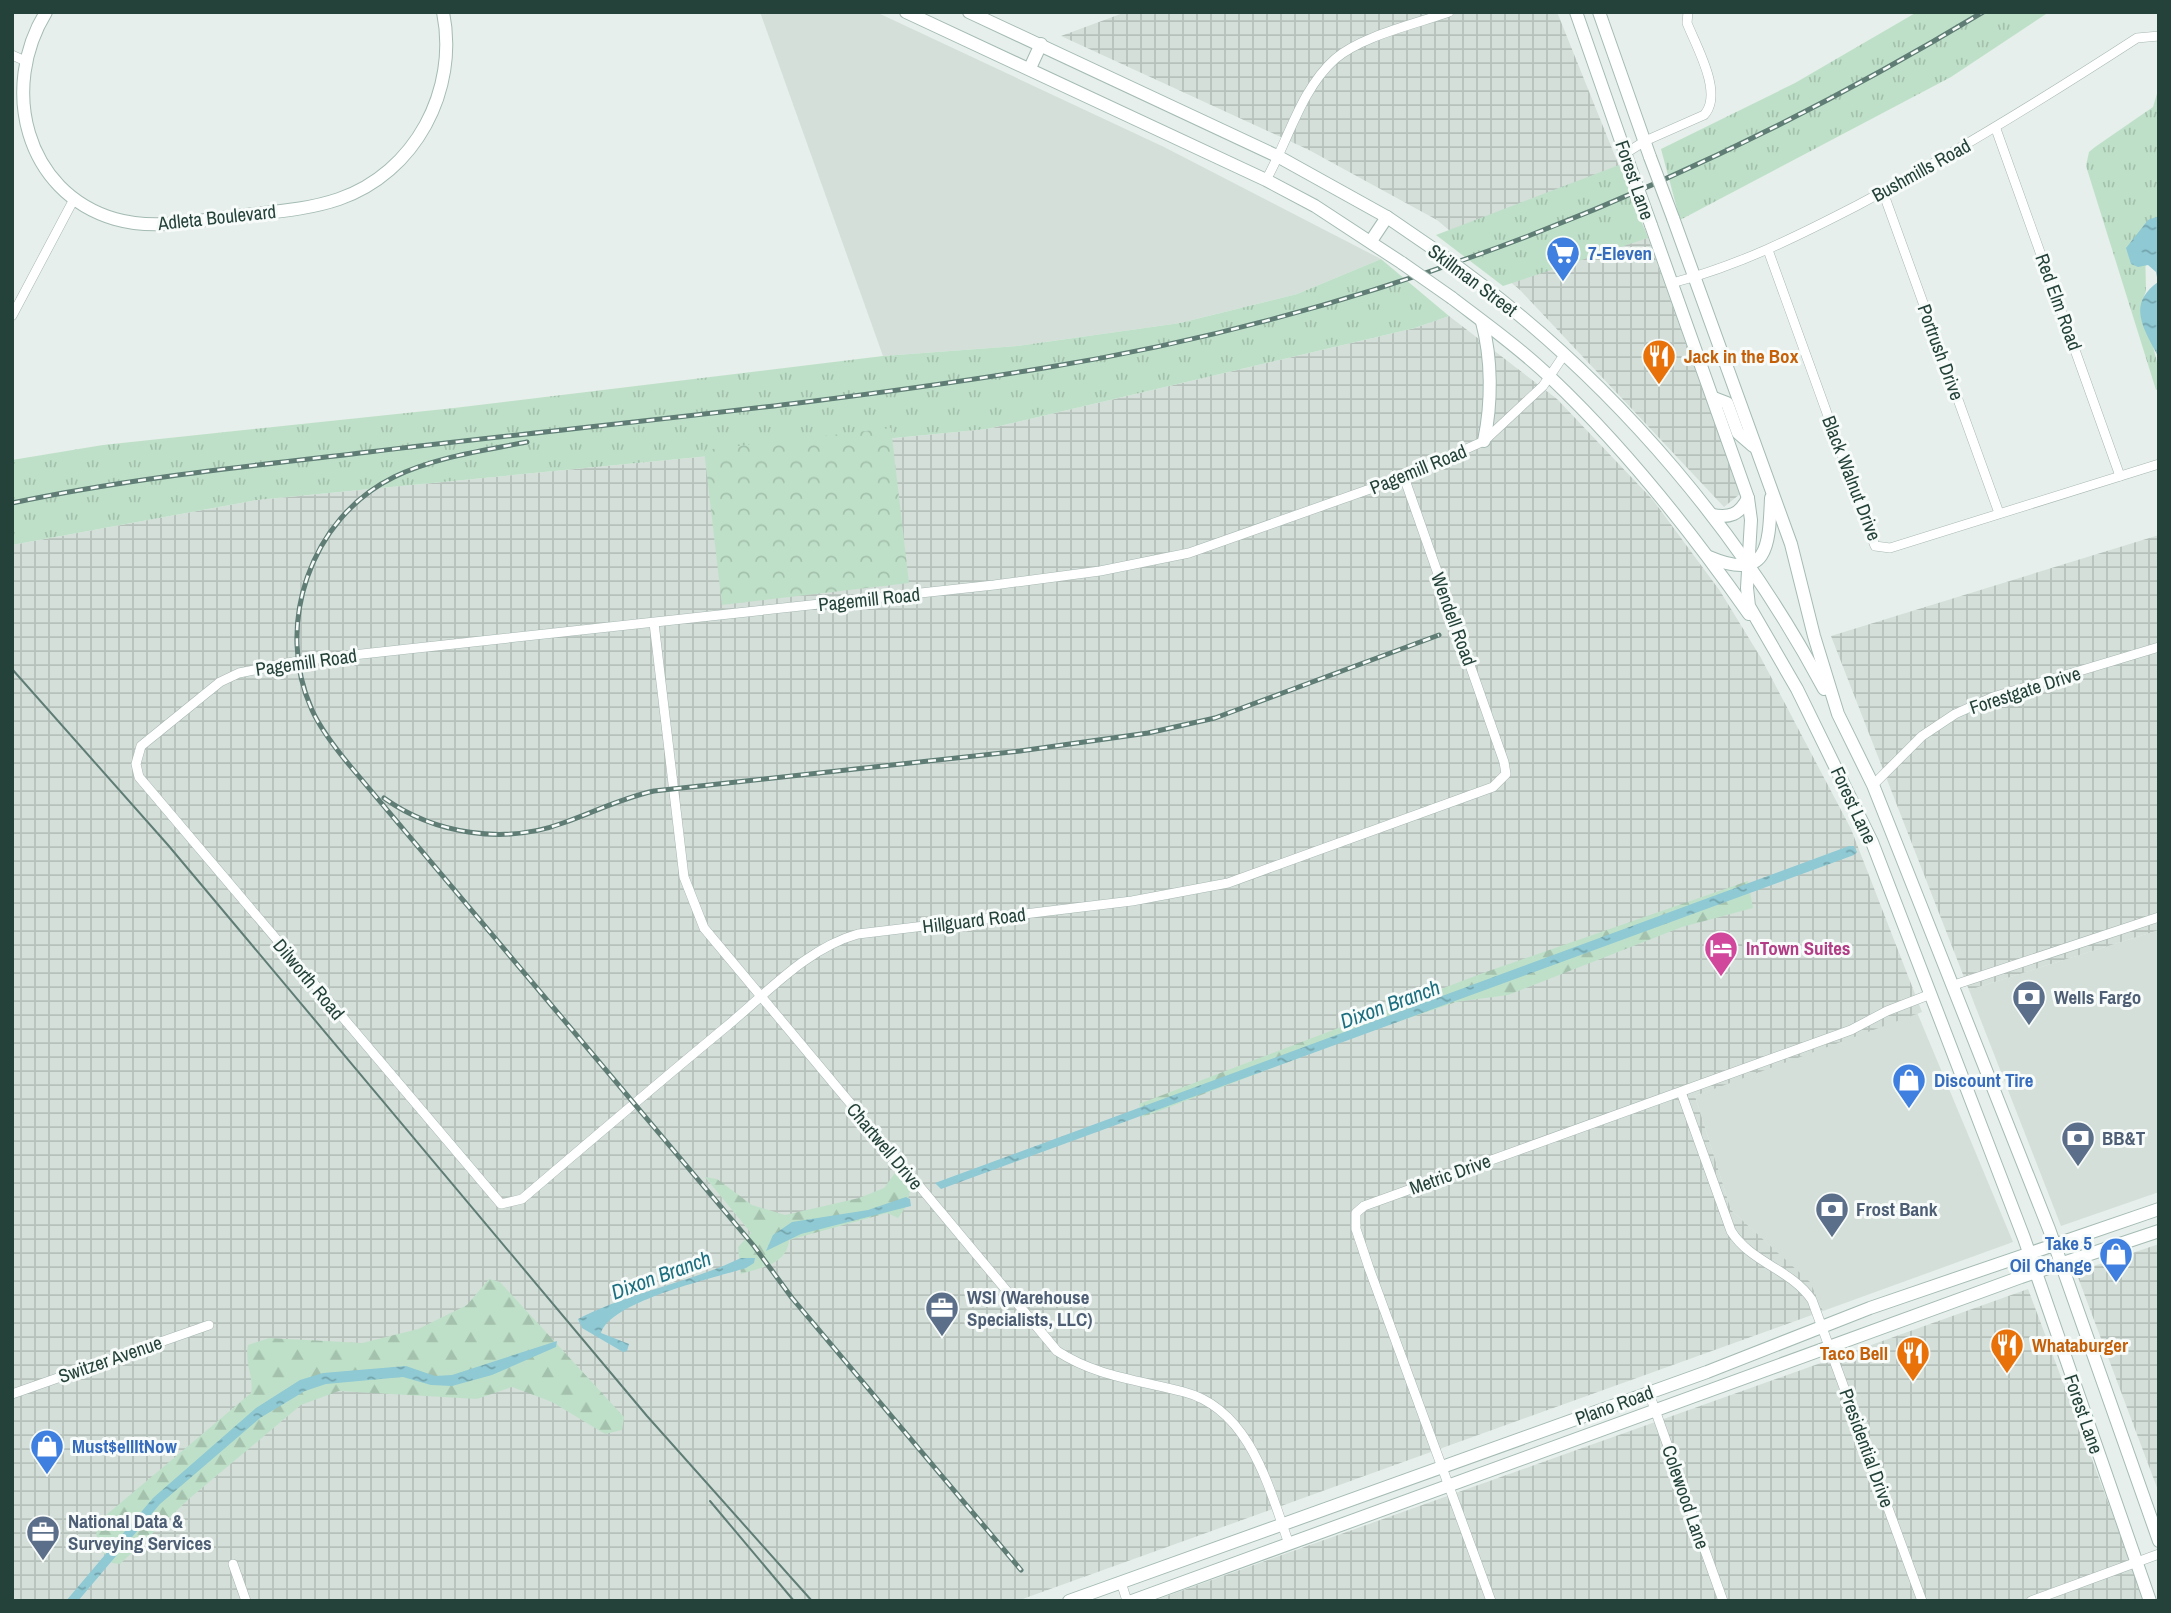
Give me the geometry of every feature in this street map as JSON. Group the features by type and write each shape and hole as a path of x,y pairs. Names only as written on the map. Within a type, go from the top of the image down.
{"main road":[{"name":"Adleta Boulevard","path":"46,12 18,57 24,124 36,152 48,172 74,199 116,219 160,225 309,207 359,190 398,162 429,119 444,76 447,40 443,12"},
{"name":"Skillman Street","path":"906,12 1266,180 1371,241 1452,298 1550,377 1645,478 1709,557 1756,623"},
{"name":"Skillman Street","path":"969,12 1279,157 1387,217 1482,285 1564,355 1636,426 1712,515 1789,627 1838,714"},
{"name":"Forest Lane","path":"1576,12 1748,498 1751,520 1749,606 1756,623 1797,689 1852,797 1931,994 2028,1252 2150,1601"},
{"name":"Forest Lane","path":"1599,12 1753,446 1791,544 1814,636 1838,714 1873,785 1954,985 2054,1244 2159,1541"},
{"path":"1030,68 1041,44"},
{"path":"1371,241 1387,217"},
{"path":"1482,322 1489,351 1488,423 1485,441"},
{"path":"1714,398 1727,403 1738,433 1753,446"},
{"path":"1709,557 1730,566 1748,567 1764,553 1771,494"},
{"path":"1712,515 1734,515 1742,510 1748,498"},
{"path":"1852,797 1873,785"},
{"path":"1931,994 1954,985"},
{"name":"Plano Road","path":"1069,1601 1649,1393 1823,1325 2028,1252 2159,1209"},
{"name":"Plano Road","path":"1130,1601 1656,1412 2034,1272 2159,1231"}],"street":[{"path":"1266,180 1306,98 1336,57 1360,44 1449,12"},
{"path":"1628,159 1645,141 1704,115 1709,109 1711,88 1687,23 1688,12"},
{"name":"Bushmills Road","path":"1672,283 1768,250 1883,192 1996,129 2137,38 2159,36"},
{"name":"Red Elm Road","path":"1996,129 2120,476"},
{"name":"Portrush Drive","path":"1883,192 1999,513"},
{"path":"12,316 74,199"},
{"name":"Black Walnut Drive","path":"1768,250 1875,546 1890,548 2159,464"},
{"name":"Pagemill Road","path":"141,746 220,681 239,673 298,661 994,584 1162,560 1225,542 1404,477 1485,441 1513,417 1550,377 1564,355"},
{"name":"Wendell Road","path":"1404,477 1504,762"},
{"name":"Chartwell Drive","path":"654,623 684,877 704,928 1057,1351 1106,1376 1187,1392 1232,1421 1258,1462 1289,1544"},
{"name":"Forestgate Drive","path":"1873,785 1922,736 1955,714 1993,697 2159,647"},
{"name":"Dilworth Road","path":"141,746 136,764 139,777 501,1204"},
{"name":"Hillguard Road","path":"501,1204 522,1199 761,998 820,950 837,940 858,934 1132,901 1228,883 1493,787 1506,774 1504,762"},
{"path":"1954,985 2159,917"},
{"name":"Metric Drive","path":"1490,1601 1364,1255 1356,1229 1356,1213 1364,1206 1400,1192 1851,1030 1887,1011 1931,994"},
{"name":"Presidential Drive","path":"1681,1092 1731,1231 1739,1244 1795,1280 1812,1300 1922,1601"},
{"name":"Switzer Avenue","path":"12,1394 209,1325"},
{"name":"Colewood Lane","path":"1649,1393 1723,1601"},
{"path":"2031,1601 2159,1554"},
{"path":"233,1564 246,1601"},
{"path":"1121,1582 1130,1601"}],"shaded area":[{"path":"760,12 876,12 1164,147 1381,259 1297,294 1180,323 1017,346 883,356"},
{"path":"1126,12 1557,12 1648,238 1740,494 1724,507 1520,290 1437,220 1309,150 1061,36"},
{"path":"1449,316 1557,399 1653,500 1720,591 1761,658 1851,829 1922,1012 1695,1096 1731,1210 1810,1282 1823,1311 1017,1601 12,1601 12,545 257,500 987,429 1415,328"},
{"path":"2159,535 2159,930 1969,990 1831,636"},
{"path":"2159,930 2159,1192 2061,1226 1969,990"},
{"path":"1916,1010 2013,1242 1823,1311 1809,1282 1731,1210 1695,1096"},
{"path":"2159,1244 2159,1493 2076,1272"},
{"path":"2028,1289 2145,1601 1153,1601"}],"green space":[{"path":"1917,12 2049,12 1951,77 1680,220 1661,149 1795,83"},
{"path":"2159,87 2159,214 2145,244 2146,291 2142,302 2159,370 2159,389 2156,390 2086,166 2089,152 2153,107"},
{"path":"1619,165 1648,238 1503,286 1436,235"},
{"path":"1381,259 1449,316 1415,328 987,429 257,500 12,545 12,460 103,445 454,408 883,356 1017,346 1180,323 1297,294"},
{"path":"891,428 909,583 722,605 704,450"},
{"path":"1748,881 1753,908 1682,927 1508,995 1456,1002 1362,1034 1143,1117 1139,1104 1483,973"},
{"path":"895,1173 910,1190 907,1205 898,1218 887,1213 789,1240 787,1248 778,1260 741,1274 738,1247 751,1233 705,1177 717,1179 752,1205 785,1215 859,1198 884,1188"},
{"path":"489,1279 500,1282 624,1417 622,1430 605,1434 552,1402 512,1387 477,1399 339,1391 301,1405 190,1498 120,1564 112,1563 102,1551 96,1534 105,1516 251,1393 248,1345 269,1338 362,1343 418,1329 467,1305"}],"water":[{"path":"2159,216 2159,358 2144,327 2140,309 2148,291 2158,282 2156,272 2148,265 2138,267 2131,264 2126,248 2148,220"},
{"path":"1854,846 1857,852 1854,855 941,1189 935,1183"},
{"path":"906,1197 910,1199 911,1206 801,1234 766,1251 773,1235 792,1222 868,1210"},
{"path":"741,1258 755,1258 754,1263 746,1268 665,1292 623,1311 609,1321 601,1333 629,1344 627,1351 623,1352 582,1328 578,1319 618,1302"},
{"path":"557,1341 556,1347 492,1375 452,1386 431,1385 403,1377 326,1384 305,1391 260,1418 160,1504 78,1601 66,1601 153,1498 256,1408 300,1380 323,1373 406,1366 435,1376 452,1375"}],"tram line":[{"path":"12,669 168,845 647,1416 812,1601"},
{"path":"710,1501 794,1601"}],"railway":[{"path":"12,503 190,473 792,404 960,381 1168,344 1291,314 1412,278 1531,235 1647,187 1762,133 1874,75 1983,12"},
{"path":"527,442 459,455 410,470 365,495 340,519 321,547 307,577 299,610 297,644 301,678 312,710 324,732 345,760 754,1246 792,1298 1021,1570"},
{"path":"384,798 404,810 447,828 494,834 540,830 654,791 1020,751 1148,733 1215,718 1439,635"}],"place":[{"name":"7-Eleven","path":"1563,283"},
{"name":"Jack in the Box","path":"1659,386"},
{"name":"InTown Suites","path":"1721,978"},
{"name":"Wells Fargo","path":"2029,1027"},
{"name":"Discount Tire","path":"1909,1110"},
{"name":"BB&T","path":"2078,1168"},
{"name":"Frost Bank","path":"1832,1239"},
{"name":"Take 5 Oil Change","path":"2116,1284"},
{"name":"WSI (Warehouse Specialists, LLC)","path":"942,1338"},
{"name":"Whataburger","path":"2007,1375"},
{"name":"Taco Bell","path":"1913,1383"},
{"name":"Must$ellItNow","path":"47,1476"},
{"name":"National Data & Surveying Services","path":"43,1562"}],"water label":[{"name":"Dixon Branch","path":"1390,1004"},
{"name":"Dixon Branch","path":"661,1275"}]}
